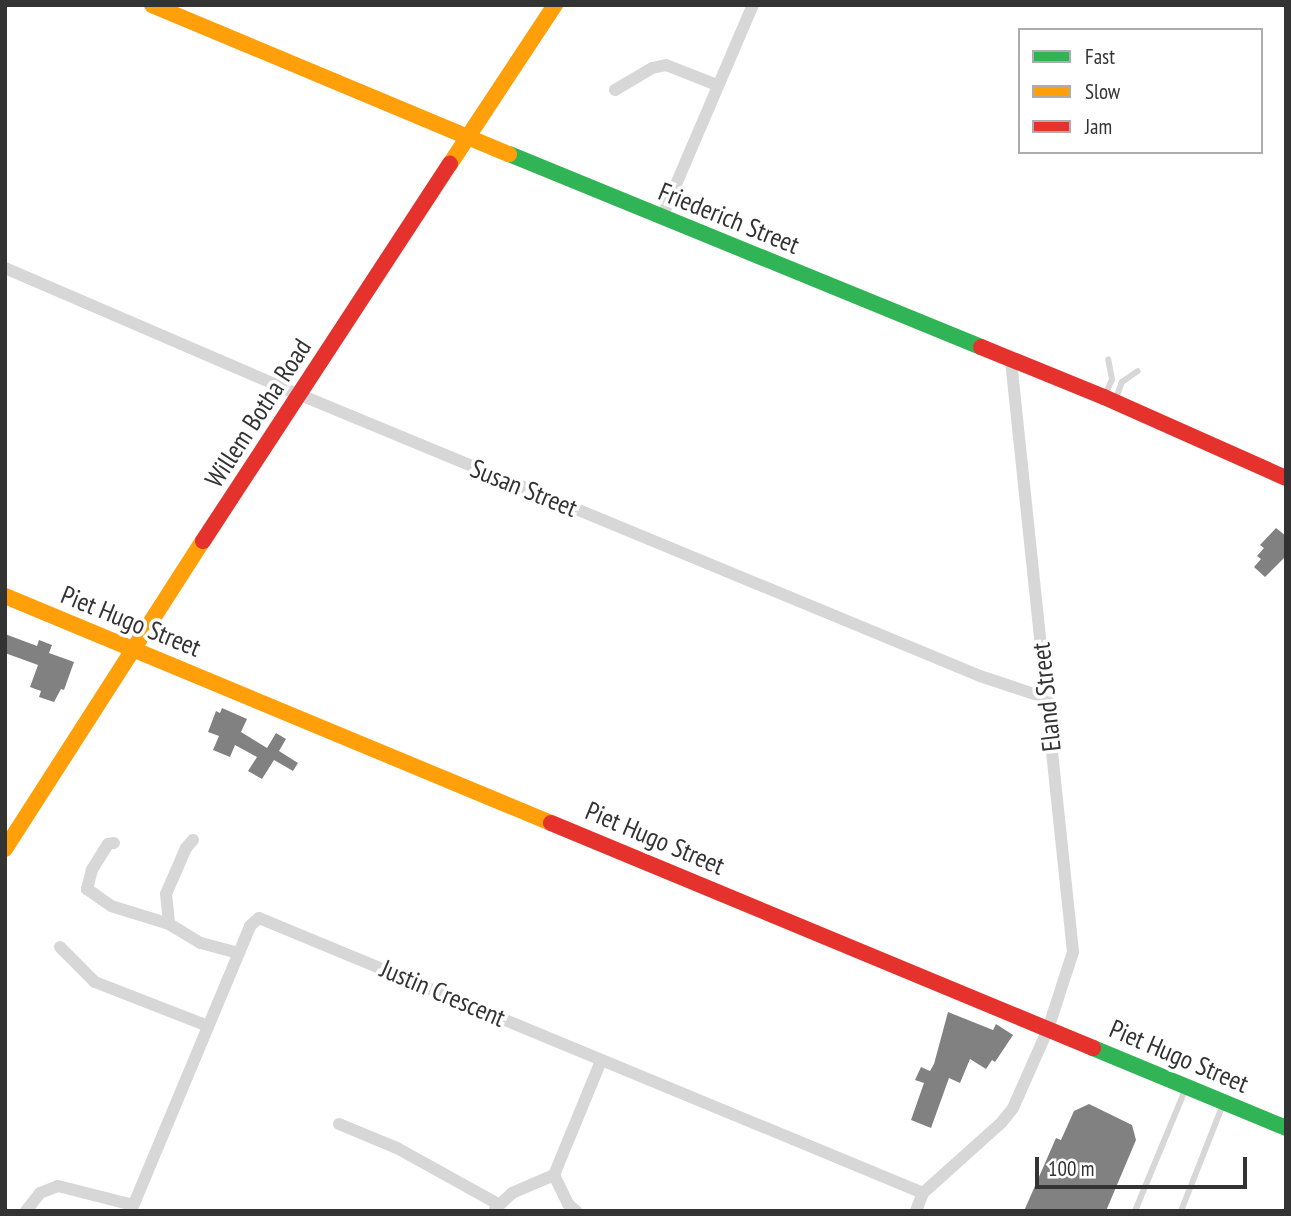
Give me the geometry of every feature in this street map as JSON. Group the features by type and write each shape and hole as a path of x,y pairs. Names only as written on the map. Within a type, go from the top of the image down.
{"street":[{"name":"Friederich Street","path":"152,5 467,138 1110,399 1286,478"},
{"name":"Willem Botha Road","path":"5,849 298,394 555,5"},
{"path":"662,217 752,5"},
{"path":"615,90 652,68 666,65 717,85"},
{"name":"Susan Street","path":"5,268 298,394 980,676 1046,698"},
{"name":"Eland Street","path":"923,1193 1007,1116 1048,1029 1073,945 1011,361"},
{"name":"Piet Hugo Street","path":"5,596 1286,1128"},
{"path":"169,924 166,894 186,848 193,840"},
{"path":"114,843 108,844 92,870 88,889 111,906 169,924 201,943 239,953"},
{"name":"Justin Crescent","path":"132,1208 250,926 259,918 923,1193"},
{"path":"60,947 95,982 208,1026"},
{"path":"339,1124 397,1148 496,1207 512,1193 554,1175 601,1060"},
{"path":"554,1175 568,1204 576,1211"},
{"path":"26,1211 40,1193 58,1186 132,1208"},
{"path":"915,1211 923,1193"}],"lane":[{"path":"1108,359 1112,379 1110,399"},
{"path":"1110,399 1122,382 1138,372"},
{"path":"1135,1211 1187,1086"},
{"path":"1181,1211 1224,1102"}],"building":[{"path":"1276,528 1286,536 1286,556 1265,577 1254,567 1261,559 1257,556 1264,548 1260,545"},
{"path":"5,634 37,646 39,640 52,645 49,653 74,662 64,690 61,689 54,702 39,697 41,691 30,687 38,665 5,653"},
{"path":"222,708 247,719 241,732 267,748 276,733 286,739 279,751 298,763 293,771 274,760 262,779 248,771 257,757 235,745 230,757 213,750 219,736 208,732 216,711 220,713"},
{"path":"948,1012 993,1030 996,1024 1013,1035 995,1062 992,1060 986,1069 970,1059 960,1083 949,1078 931,1128 911,1120 924,1083 915,1080 921,1067 930,1071 934,1064"},
{"path":"1089,1104 1132,1125 1136,1140 1106,1211 1024,1211 1056,1138 1061,1140 1074,1111"}],"traffic: fast":[{"path":"509,154 981,347"},
{"path":"1093,1048 1286,1128"}],"traffic: slow":[{"path":"152,5 509,154"},
{"path":"450,164 555,5"},
{"path":"5,849 203,541"},
{"path":"5,596 551,823"}],"traffic: jam":[{"path":"203,541 450,164"},
{"path":"981,347 1104,397 1286,478"},
{"path":"551,823 1093,1048"}]}
